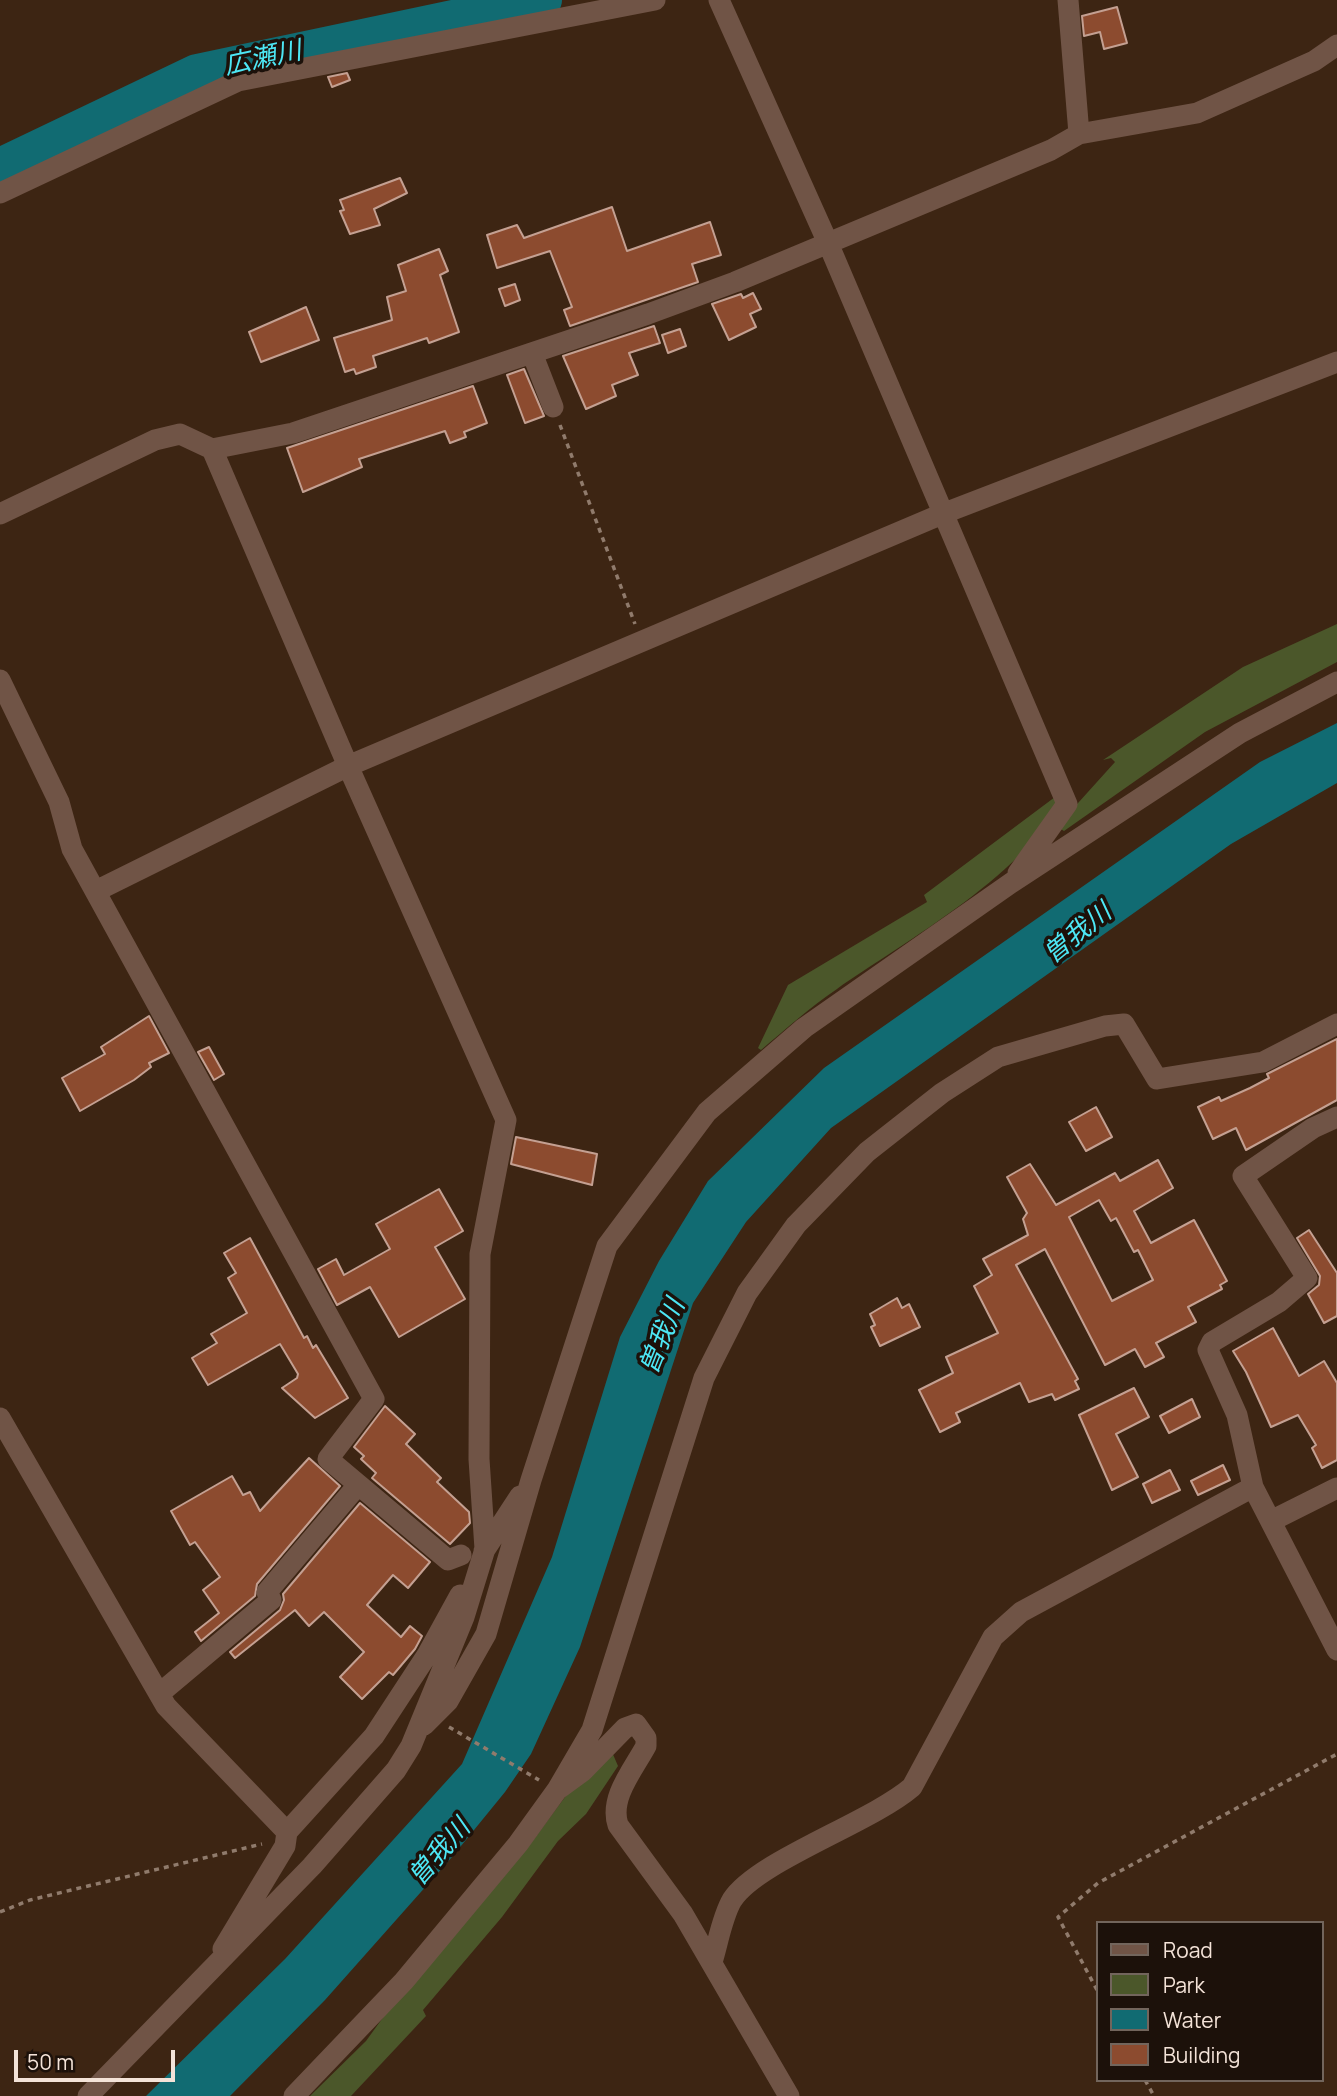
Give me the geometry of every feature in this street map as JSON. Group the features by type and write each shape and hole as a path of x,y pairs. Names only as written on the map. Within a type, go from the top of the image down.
{"street":[{"path":"0,193 238,81 655,0"},
{"path":"719,0 828,243 1067,804 1011,883"},
{"path":"1068,0 1079,134"},
{"path":"0,514 155,440 180,434 212,449 293,433 735,282 1051,150 1079,134 1197,113 1314,61 1337,45"},
{"path":"532,353 552,407"},
{"path":"96,891 348,766 942,514 1337,362"},
{"path":"88,2096 312,1866 396,1770 417,1732 464,1617 485,1549 479,1459 480,1254 506,1120 348,766 212,449"},
{"path":"0,680 59,802 72,849 374,1399 328,1459 448,1560 460,1555"},
{"path":"417,1732 447,1701 486,1634 531,1480 607,1246 708,1112 804,1028 1011,883 1240,733 1337,682"},
{"path":"294,2096 404,1981 518,1844 551,1787 592,1730 704,1378 747,1293 796,1225 867,1152 942,1093 998,1057 1105,1026 1124,1024 1157,1079 1263,1062 1337,1024"},
{"path":"1337,1117 1313,1128 1243,1176 1307,1278 1279,1302 1212,1342 1208,1350 1237,1415 1253,1487 1337,1650"},
{"path":"0,1418 166,1706 287,1832"},
{"path":"215,1966 230,1932 285,1846 287,1832 374,1736 427,1655 485,1549 531,1480"},
{"path":"159,1694 271,1600 267,1592 358,1485"},
{"path":"712,1962 732,1900 760,1874 892,1804 912,1787 993,1637 1021,1612 1253,1487"},
{"path":"1271,1521 1337,1488"},
{"path":"551,1787 583,1771 625,1728 636,1724 646,1738 646,1746 615,1802 614,1814 618,1825 683,1914 789,2096"}],"path":[{"path":"552,407 642,641"},
{"path":"443,1724 551,1787"},
{"path":"1096,1988 1058,1917 1098,1883 1337,1754"},
{"path":"0,1912 30,1900 267,1843 287,1832"}],"green space":[{"path":"1337,624 1337,662 1205,732 1064,831 1059,828 1060,823 1115,762 1111,758 1103,760 1243,667"},
{"path":"1059,794 1047,821 1026,849 997,876 929,927 827,996 761,1050 758,1048 788,985 927,902 924,895"},
{"path":"612,1752 618,1766 586,1814 558,1841 502,1917 423,2010 426,2016 351,2096 310,2096 366,2041 400,1994 531,1843 568,1793"}],"water":[{"name":"曽我川","path":"1337,723 1337,783 1231,844 831,1128 746,1222 693,1303 580,1647 531,1754 505,1792 452,1857 325,2000 230,2096 146,2096 285,1959 462,1764 552,1557 620,1337 659,1261 708,1181 824,1068 1260,762"}],"building":[{"path":"1117,7 1127,43 1104,49 1100,32 1084,36 1082,16"},
{"path":"347,73 350,80 332,87 328,77"},
{"path":"400,178 407,193 374,209 380,225 350,234 340,211 344,210 340,200"},
{"path":"612,207 627,251 710,222 721,255 692,264 698,282 570,326 564,310 572,307 550,251 497,268 487,235 517,225 524,238"},
{"path":"439,249 448,271 440,275 459,332 429,343 427,338 373,356 376,367 356,374 354,369 345,372 334,338 392,320 387,297 406,291 398,265"},
{"path":"515,284 520,300 505,306 499,289"},
{"path":"753,293 761,309 750,314 756,327 729,340 712,304 741,294 743,298"},
{"path":"306,307 319,340 261,362 249,332"},
{"path":"654,326 660,343 629,353 638,375 612,385 616,396 586,409 563,356"},
{"path":"680,329 686,346 668,353 662,335"},
{"path":"524,369 544,416 525,423 507,375"},
{"path":"473,386 487,423 464,432 466,437 450,443 445,431 359,459 362,467 303,492 287,448"},
{"path":"149,1016 169,1053 149,1063 151,1067 134,1080 80,1111 62,1078 105,1054 101,1047"},
{"path":"1337,1039 1337,1100 1246,1150 1236,1128 1213,1139 1198,1107 1219,1097 1221,1101 1250,1088 1269,1078 1267,1074"},
{"path":"209,1047 224,1074 214,1080 198,1052"},
{"path":"1096,1107 1112,1137 1086,1151 1069,1122"},
{"path":"516,1137 597,1154 592,1185 511,1164"},
{"path":"1158,1160 1173,1188 1134,1211 1151,1243 1194,1220 1227,1281 1220,1285 1222,1289 1188,1307 1196,1322 1156,1343 1164,1357 1145,1367 1135,1349 1105,1365 1045,1249 1016,1265 1078,1379 1075,1381 1079,1389 1055,1400 1052,1394 1029,1402 1020,1383 956,1413 960,1422 940,1432 919,1390 953,1373 946,1357 998,1333 974,1286 992,1275 983,1259 1028,1235 1023,1219 1027,1213 1007,1177 1030,1164 1056,1205 1115,1173 1120,1181","holes":["1099,1200 1111,1221 1116,1218 1134,1252 1138,1250 1153,1280 1112,1301 1069,1217"]},
{"path":"439,1189 463,1231 435,1247 465,1299 399,1337 370,1287 337,1305 318,1269 336,1259 344,1275 390,1249 376,1224"},
{"path":"1309,1230 1337,1273 1337,1316 1324,1323 1308,1294 1319,1285 1320,1276 1297,1238"},
{"path":"250,1238 304,1338 307,1336 313,1348 316,1345 348,1398 315,1418 282,1388 297,1378 298,1374 280,1344 208,1385 192,1358 217,1343 211,1334 247,1313 228,1278 236,1273 224,1253"},
{"path":"897,1298 902,1308 909,1304 920,1327 880,1346 871,1327 875,1325 870,1314"},
{"path":"1273,1328 1299,1376 1324,1361 1337,1383 1337,1460 1322,1468 1312,1448 1316,1445 1298,1415 1271,1427 1246,1372 1233,1351"},
{"path":"1134,1388 1149,1417 1116,1434 1138,1477 1112,1490 1079,1415"},
{"path":"1192,1399 1200,1417 1169,1433 1160,1416"},
{"path":"385,1406 415,1434 406,1444 441,1478 437,1482 469,1512 470,1523 450,1544 372,1478 376,1473 361,1459 364,1456 354,1447"},
{"path":"309,1458 340,1486 257,1584 255,1596 201,1641 195,1632 219,1613 203,1590 220,1577 195,1542 190,1545 171,1511 232,1476 243,1495 250,1492 260,1511"},
{"path":"1223,1465 1230,1480 1198,1495 1191,1481"},
{"path":"1170,1470 1180,1490 1152,1503 1143,1484"},
{"path":"360,1503 430,1562 408,1588 393,1575 367,1605 401,1637 410,1626 422,1636 415,1649 393,1675 389,1672 362,1699 340,1677 364,1652 324,1612 309,1626 295,1610 235,1658 230,1652 280,1610 283,1594"}],"waterway":[{"name":"広瀬川","path":"0,167 197,73 543,0"}]}
